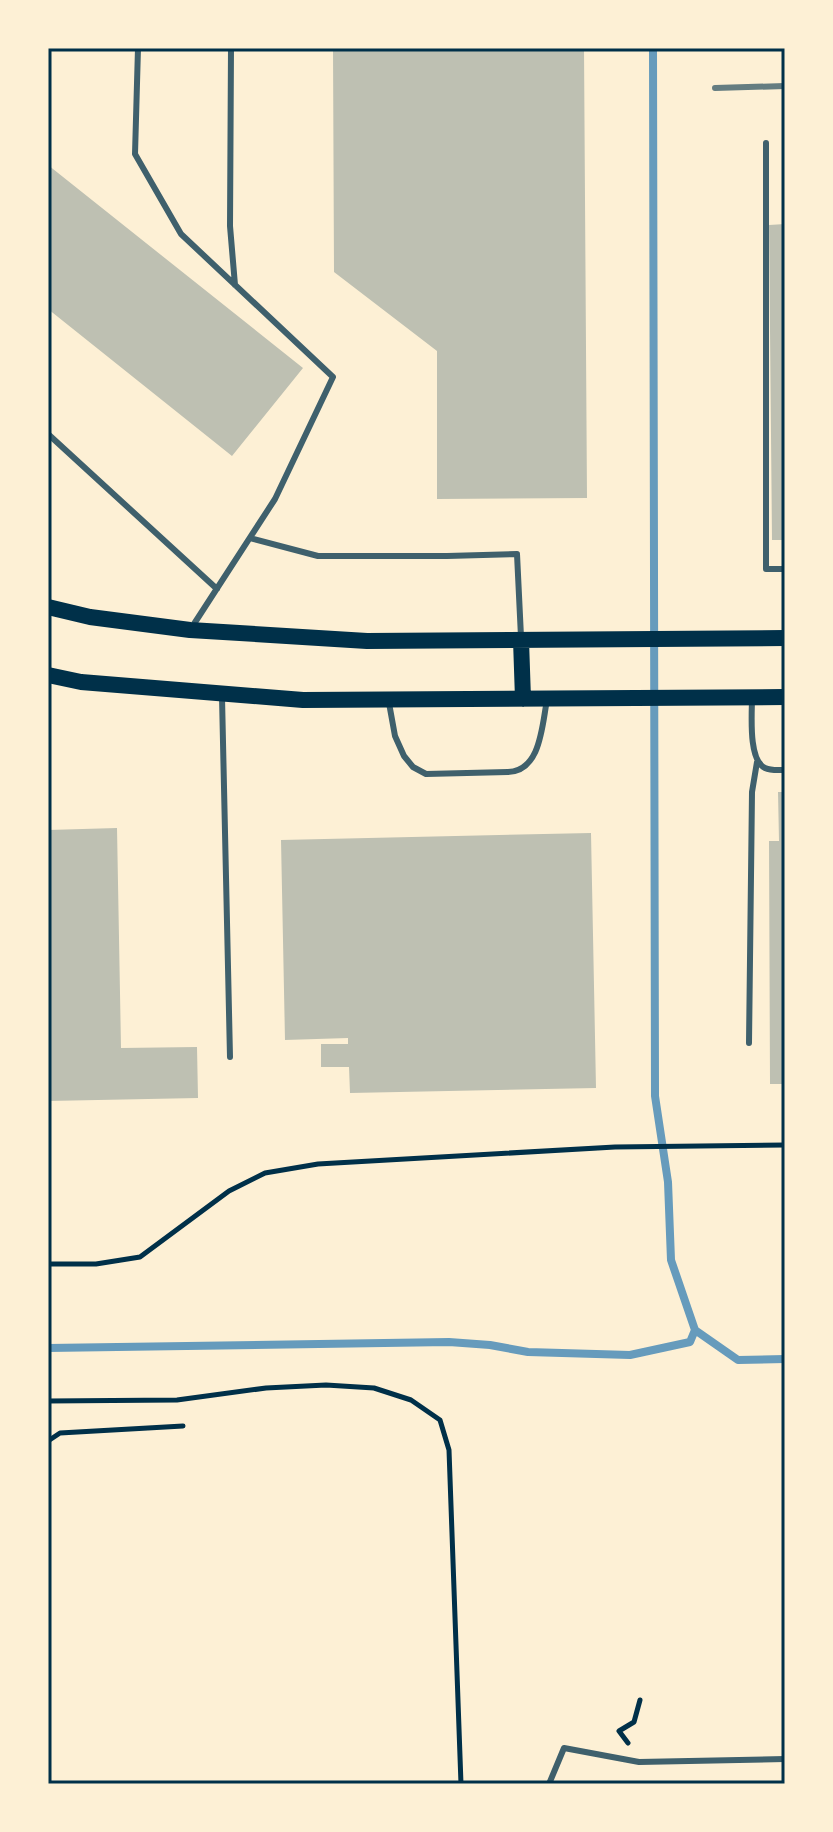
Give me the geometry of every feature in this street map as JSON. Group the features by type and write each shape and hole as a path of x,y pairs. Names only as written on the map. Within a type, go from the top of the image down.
{"main road":[{"path":"48,607 90,617 190,630 367,641 785,638"},
{"path":"521,640 523,699"},
{"path":"48,675 81,682 303,700 785,697"}],"lane":[{"path":"138,48 135,154 181,234 333,377 275,499 190,630"},
{"path":"231,48 230,226 235,285"},
{"path":"766,143 766,569 785,569"},
{"path":"48,434 217,589"},
{"path":"250,538 318,556 517,554 521,640"},
{"path":"221,693 230,1057"},
{"path":"749,1043 752,792 757,762 752,697"},
{"path":"388,700 395,736 404,756 413,767 426,774 516,772 524,768 536,751 547,699"},
{"path":"757,762 765,768 785,770"},
{"path":"549,1784 564,1748 639,1762 785,1759"}],"path":[{"path":"48,1264 96,1264 140,1257 229,1191 265,1173 318,1164 615,1147 785,1145"},
{"path":"48,1401 177,1400 266,1388 326,1385 374,1388 411,1400 440,1420 449,1450 461,1784"},
{"path":"48,1441 60,1433 183,1426"},
{"path":"638,1745 627,1742 619,1731 634,1722 640,1700"}],"building":[{"path":"333,48 584,48 587,498 437,499 437,351 334,272"},
{"path":"48,165 303,368 232,456 48,309"},
{"path":"785,224 785,540 772,540 769,225"},
{"path":"778,792 785,792 785,1084 770,1084 769,841 779,841"},
{"path":"117,828 121,1048 197,1047 198,1098 48,1101 48,830"},
{"path":"591,833 596,1088 350,1093 349,1067 321,1067 321,1044 348,1044 348,1038 285,1040 281,840"}],"waterway":[{"path":"653,48 655,1096 668,1182 671,1260 695,1330 738,1360 785,1359"},
{"path":"48,1348 449,1342 528,1352 630,1355 690,1342 695,1330"}],"railway":[{"path":"715,88 785,86"}]}
